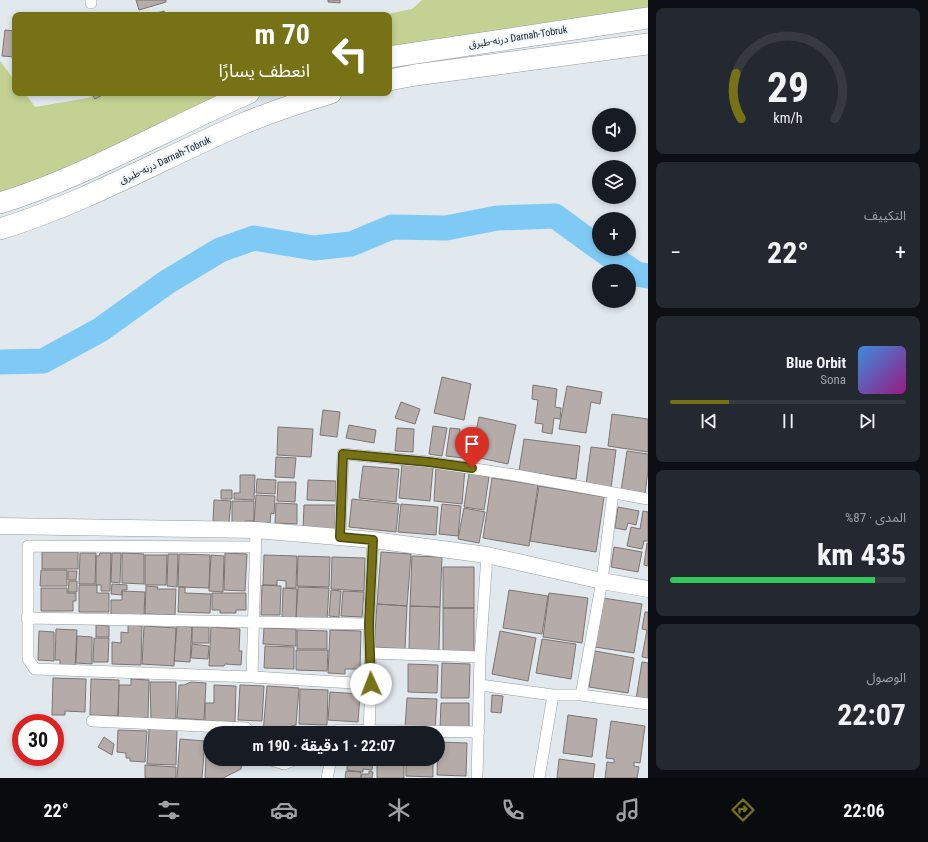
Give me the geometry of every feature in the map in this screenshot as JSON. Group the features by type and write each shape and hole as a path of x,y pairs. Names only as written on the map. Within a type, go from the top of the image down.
{"highway":[{"name":"درنه-طبرق Darnah-Tobruk","path":"392,57 648,18"},
{"path":"392,79 415,75 648,44"},
{"path":"0,203 32,193 76,175 202,113 242,96"},
{"name":"درنه-طبرق Darnah-Tobruk","path":"0,228 39,216 83,199 243,124 298,103 321,96"}],"street":[{"path":"340,537 343,454 429,462 515,475 648,499"},
{"path":"581,696 602,581 613,493"},
{"path":"0,526 256,530 373,540 487,555 602,581 648,589"},
{"path":"252,677 256,530"},
{"path":"369,726 371,684 369,624 373,540"},
{"path":"256,547 28,546 28,659 35,669 252,677 371,684"},
{"path":"477,778 480,657 487,555"},
{"path":"27,618 369,624"},
{"path":"370,653 480,657"},
{"path":"480,685 553,695 581,696 648,704"},
{"path":"539,778 553,695"},
{"path":"92,721 203,726"},
{"path":"445,731 479,732"},
{"path":"327,778 330,766"}],"green space":[{"path":"422,0 648,0 648,8 392,51 392,13 412,9"},
{"path":"0,61 12,77 12,96 27,96 35,107 93,96 226,96 0,197"}],"building":[{"path":"136,0 166,0 166,2 139,10"},
{"path":"328,0 340,0 340,3 328,2"},
{"path":"5,30 12,31 12,57 2,56"},
{"path":"93,96 100,96 95,99"},
{"path":"442,377 471,384 464,420 434,413"},
{"path":"533,385 557,389 555,407 561,408 560,419 554,418 552,434 542,432 543,424 535,423 538,400 532,399"},
{"path":"567,386 602,392 600,404 591,402 586,433 559,429"},
{"path":"401,402 420,409 415,424 395,418"},
{"path":"323,410 340,412 337,437 320,435"},
{"path":"612,414 648,419 648,452 608,446"},
{"path":"479,417 516,425 508,464 471,456"},
{"path":"349,425 376,430 374,443 346,438"},
{"path":"433,426 447,428 442,456 429,454"},
{"path":"278,427 313,429 311,457 277,455"},
{"path":"397,428 414,429 413,452 395,451"},
{"path":"450,428 460,429 458,446 465,447 463,458 446,456"},
{"path":"524,439 580,446 576,479 519,471"},
{"path":"591,447 616,450 611,488 586,484"},
{"path":"627,451 648,454 645,494 621,491"},
{"path":"276,457 296,458 294,478 275,477"},
{"path":"402,464 433,467 430,501 399,498"},
{"path":"363,466 399,469 396,502 359,498"},
{"path":"436,467 465,469 462,504 434,501"},
{"path":"469,473 489,477 484,510 464,507"},
{"path":"240,475 255,475 254,500 234,499 234,493 240,493"},
{"path":"492,478 538,485 529,546 483,538"},
{"path":"257,479 276,480 275,494 256,493"},
{"path":"308,480 336,481 336,501 307,500"},
{"path":"278,482 296,482 295,502 277,501"},
{"path":"539,486 604,497 596,552 530,541"},
{"path":"221,490 232,490 232,499 221,499"},
{"path":"256,495 275,496 274,514 271,513 270,523 254,522"},
{"path":"352,499 399,504 396,532 349,527"},
{"path":"214,500 231,501 229,522 213,521"},
{"path":"232,501 254,501 254,521 245,521 245,524 232,523"},
{"path":"276,503 297,504 297,524 275,523"},
{"path":"401,504 438,507 436,535 398,532"},
{"path":"442,504 461,506 458,536 439,534"},
{"path":"304,505 336,505 335,529 303,529"},
{"path":"618,507 639,511 636,525 628,523 626,530 615,528"},
{"path":"464,508 485,512 479,543 458,539"},
{"path":"643,511 648,512 648,541 644,541 642,549 627,546 631,527 640,529"},
{"path":"648,543 648,566 644,565"},
{"path":"614,547 642,552 638,572 611,567"},
{"path":"42,552 78,552 78,569 42,569"},
{"path":"381,552 411,554 407,606 377,604"},
{"path":"80,553 96,553 95,584 79,584"},
{"path":"100,553 111,553 110,591 101,591 101,585 96,585 96,556 99,556"},
{"path":"112,553 121,553 120,583 111,582"},
{"path":"122,553 144,554 144,584 122,583"},
{"path":"225,553 247,554 245,591 224,590"},
{"path":"168,554 178,554 177,587 167,586"},
{"path":"179,554 210,555 209,588 178,587"},
{"path":"145,555 167,555 166,585 145,585"},
{"path":"211,555 224,556 223,592 209,591"},
{"path":"264,555 297,556 296,588 286,588 286,581 277,580 277,585 263,585"},
{"path":"298,556 330,557 329,587 297,586"},
{"path":"412,556 442,557 440,607 410,606"},
{"path":"332,557 365,558 364,591 331,589"},
{"path":"443,567 474,567 474,608 443,608"},
{"path":"41,570 67,570 67,586 40,586"},
{"path":"68,571 77,571 76,580 68,580"},
{"path":"69,581 77,581 77,592 68,592"},
{"path":"112,584 127,585 127,590 122,590 122,595 111,594"},
{"path":"79,585 97,585 97,593 109,593 109,612 79,612"},
{"path":"262,585 281,586 280,615 261,615"},
{"path":"146,586 158,587 157,589 176,589 175,615 145,614"},
{"path":"179,587 185,587 185,593 211,594 210,613 178,612"},
{"path":"298,587 329,588 327,620 296,619"},
{"path":"41,588 67,588 67,593 76,593 76,601 73,601 73,611 41,611"},
{"path":"283,588 297,589 296,620 282,619"},
{"path":"331,590 341,591 339,617 329,616"},
{"path":"509,590 548,596 542,634 503,628"},
{"path":"122,591 145,592 144,616 111,615 111,600 122,600"},
{"path":"343,591 364,592 362,617 341,616"},
{"path":"212,593 246,593 246,610 236,610 236,613 220,613 220,610 212,610"},
{"path":"549,593 588,598 582,643 543,637"},
{"path":"603,598 642,604 634,653 595,647"},
{"path":"377,604 407,606 405,649 374,647"},
{"path":"410,606 440,607 439,650 409,649"},
{"path":"443,608 474,608 474,652 443,652"},
{"path":"645,612 648,612 648,658 642,657 647,630 642,629"},
{"path":"96,625 109,626 109,637 96,637"},
{"path":"128,625 142,626 141,665 112,664 112,642 121,643 121,632 128,633"},
{"path":"144,626 176,628 174,666 142,664"},
{"path":"177,626 192,627 190,662 174,661"},
{"path":"192,627 209,627 209,643 192,643"},
{"path":"211,627 240,629 239,651 242,651 241,665 225,664 224,666 209,666"},
{"path":"264,628 296,629 296,646 263,644"},
{"path":"56,629 77,630 75,668 60,667 60,660 55,660"},
{"path":"297,630 327,631 327,649 297,649"},
{"path":"330,630 361,631 360,669 345,669 345,674 328,673"},
{"path":"39,631 54,632 54,661 38,660"},
{"path":"500,631 536,638 528,681 492,674"},
{"path":"77,636 92,637 92,664 76,663"},
{"path":"94,638 109,638 108,662 93,662"},
{"path":"542,639 576,644 571,679 536,673"},
{"path":"192,644 209,646 208,659 191,658"},
{"path":"265,646 294,647 294,669 264,668"},
{"path":"296,650 328,650 327,671 296,670"},
{"path":"595,651 634,658 628,693 589,687"},
{"path":"642,662 648,663 648,701 636,699"},
{"path":"442,663 470,664 469,698 441,698"},
{"path":"408,664 438,665 437,693 408,692"},
{"path":"53,678 86,679 85,712 65,711 65,715 52,714"},
{"path":"91,679 119,680 118,716 90,715"},
{"path":"131,679 149,680 148,718 118,717 119,685 131,685"},
{"path":"150,682 176,682 176,719 151,719"},
{"path":"191,682 206,683 204,720 177,718 179,685 184,685"},
{"path":"214,685 236,686 235,722 205,721 205,703 214,703"},
{"path":"240,685 264,686 262,721 238,720"},
{"path":"267,686 299,688 296,725 264,726"},
{"path":"300,689 328,690 327,725 299,724"},
{"path":"330,692 360,694 358,722 328,720"},
{"path":"492,695 503,696 501,713 491,712"},
{"path":"407,698 437,699 435,726 405,726"},
{"path":"441,703 469,703 469,729 445,729 445,726 440,726"},
{"path":"568,715 597,719 592,757 563,753"},
{"path":"611,721 645,726 640,763 634,762 634,766 639,767 637,778 605,778 607,762 614,763 614,759 606,758"},
{"path":"149,729 177,730 176,765 147,764"},
{"path":"118,730 147,731 145,762 130,761 130,758 126,758 126,753 117,752"},
{"path":"104,737 114,744 112,755 98,747"},
{"path":"180,739 203,741 202,778 177,778"},
{"path":"445,742 467,743 466,776 437,775 437,766 445,766"},
{"path":"559,759 595,764 593,778 557,778"},
{"path":"145,765 176,767 176,778 145,778"},
{"path":"206,766 241,766 241,769 223,778 205,778"},
{"path":"347,766 372,766 372,770 363,769 363,772 347,770"},
{"path":"377,766 404,766 404,778 377,778"},
{"path":"406,766 433,766 433,777 406,776"},
{"path":"346,771 361,772 361,778 345,778"},
{"path":"369,771 373,772 372,778 361,778 362,774 369,774"}],"waterway":[{"path":"0,362 43,361 100,330 167,282 220,250 254,238 314,248 351,244 392,227 446,228 497,218 555,216 592,243"},
{"path":"611,256 636,274 648,276"}],"route":[{"path":"371,684 369,624 373,540 340,537 343,454 429,462 472,468"}]}
